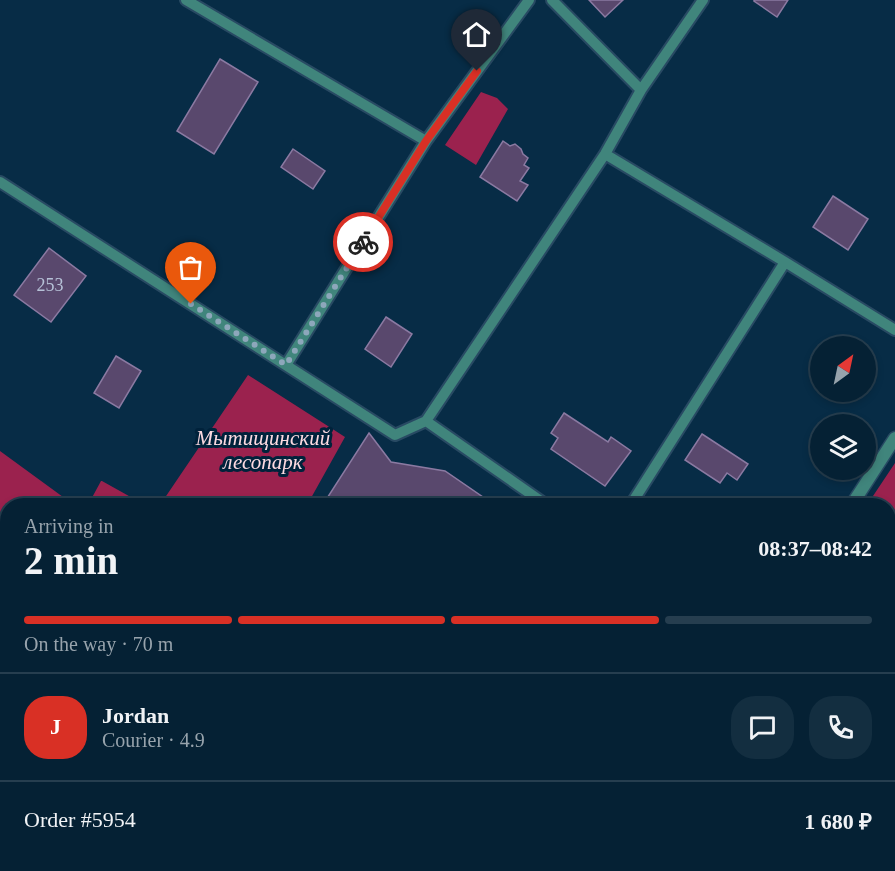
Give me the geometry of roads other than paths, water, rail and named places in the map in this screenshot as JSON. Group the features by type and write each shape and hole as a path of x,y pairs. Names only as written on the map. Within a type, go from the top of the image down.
{"street":[{"path":"855,498 895,438"}],"lane":[{"path":"186,0 426,141"},
{"path":"286,365 426,141 529,0"},
{"path":"552,0 641,90"},
{"path":"0,182 395,435 426,421 605,154 641,90 703,0"},
{"path":"605,154 895,330"},
{"path":"635,498 785,262"},
{"path":"426,421 537,498"}],"park label":[{"name":"Мытищинский лесопарк","path":"263,450"}]}
